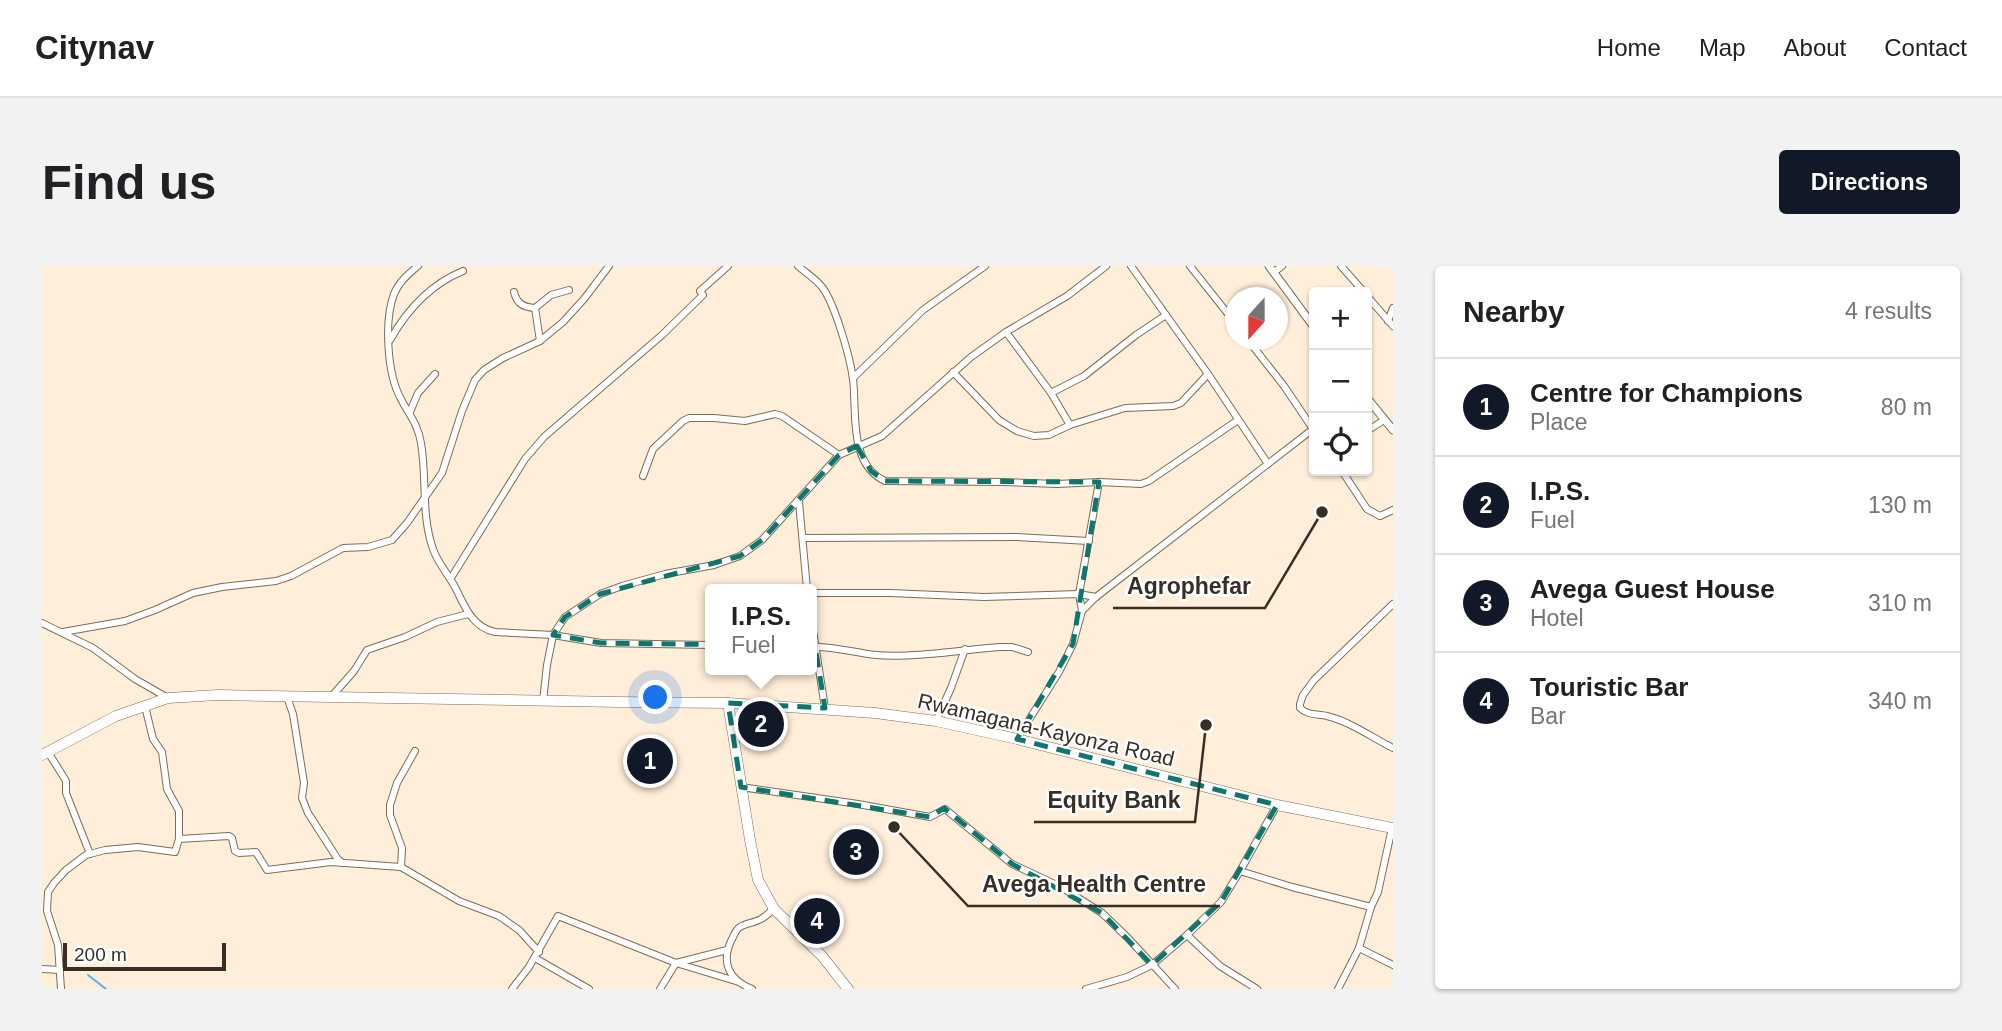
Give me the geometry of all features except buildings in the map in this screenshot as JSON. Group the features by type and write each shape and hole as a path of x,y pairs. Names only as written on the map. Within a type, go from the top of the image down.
{"highway":[{"name":"Rwamagana-Kayonza Road","path":"45,753 116,716 168,698 218,695 728,703 825,708 936,721 1277,805 1392,828"},
{"path":"728,703 758,880 774,909 822,956 848,989"}],"street":[{"path":"418,266 403,278 395,293 389,319 395,386 410,412 421,442 424,498 433,550 451,578 468,614 489,631 507,634 552,635 601,643 705,645"},
{"path":"63,632 125,621 193,593 276,581 291,576 343,548 368,547 392,540 442,473 475,380 484,370 540,341 563,322 609,266"},
{"path":"451,578 525,458 544,437 662,335 703,295 700,291 728,266"},
{"path":"798,266 824,289 833,308 853,378 858,446 871,471 885,481 1141,484 1238,420"},
{"path":"853,378 923,310 985,266"},
{"path":"542,701 552,635 565,617 600,594 622,586 665,574 714,565 740,556 762,540 839,455 882,436 971,357 1006,332 1068,296 1106,266"},
{"path":"1131,266 1268,464"},
{"path":"1190,266 1225,310"},
{"path":"1282,266 1271,269 1309,320"},
{"path":"1341,266 1359,287"},
{"path":"389,342 398,325 416,304 447,277 463,271"},
{"path":"535,309 551,295 569,289"},
{"path":"514,292 522,305 535,309"},
{"path":"1372,302 1391,324"},
{"path":"1391,324 1393,308"},
{"path":"535,309 540,341"},
{"path":"1051,393 1084,376 1166,315"},
{"path":"1006,332 1051,393 1070,425"},
{"path":"1256,350 1309,423"},
{"path":"953,372 999,420 1017,431 1034,436 1049,435 1070,425 1125,408 1173,406 1181,403 1208,374"},
{"path":"410,412 418,394 435,374"},
{"path":"1372,404 1393,430"},
{"path":"643,476 653,449 678,424 689,418 744,421 775,414 839,455"},
{"path":"1372,428 1384,420"},
{"path":"1082,611 1238,485 1309,434"},
{"path":"424,475 435,484"},
{"path":"1345,476 1367,509 1380,516 1393,510"},
{"path":"1017,739 1073,644 1082,611 1079,594 1099,482"},
{"path":"799,502 807,584"},
{"path":"803,538 1016,537 1089,541"},
{"path":"817,593 984,597 1079,594 1096,597"},
{"path":"1393,604 1314,680 1300,704 1304,712 1329,716 1356,727 1393,748"},
{"path":"331,698 368,650 405,637 423,627 468,614"},
{"path":"42,623 93,648 135,679 168,698"},
{"path":"817,646 876,655 1012,647 1028,653"},
{"path":"936,721 965,649"},
{"path":"817,663 825,708"},
{"path":"287,697 293,714 304,783 302,798 307,813 337,858 344,864"},
{"path":"61,989 58,945 45,895 54,883 66,870 90,854 138,847 175,852 179,839 179,811 167,789 162,752 153,739 145,706"},
{"path":"401,867 402,848 390,815 390,805 397,783 415,751"},
{"path":"45,753 66,781 66,793 90,854"},
{"path":"741,787 930,817 945,809 1012,864 1061,887 1102,913 1175,989"},
{"path":"1088,989 1127,977 1152,965 1221,902 1277,805"},
{"path":"1341,988 1359,948 1382,877 1392,828"},
{"path":"179,839 229,836 235,851 256,852 267,870 331,862 401,867 459,901 499,916 519,930 537,955 589,989"},
{"path":"1240,872 1371,906"},
{"path":"741,983 729,970 726,950 740,926 761,919 774,909"},
{"path":"512,989 537,955 556,918 561,916 676,963 741,983 752,989"},
{"path":"1187,935 1212,961 1257,989"},
{"path":"1359,948 1393,965"},
{"path":"660,989 676,963 726,950"},
{"path":"42,969 60,971"}],"highlighted area":[{"path":"857,446 871,471 885,481 1099,482 1073,644 1017,739 1277,805 1221,902 1152,965 1102,913 1012,864 944,808 930,817 741,787 728,703 825,708 815,646 601,643 553,635 565,617 600,594 740,556 762,540 839,455"}],"waterway":[{"path":"88,975 106,989"}],"place":[{"name":"Agrophefar","path":"1322,512"},
{"name":"I.P.S.","path":"761,724"},
{"name":"Equity Bank","path":"1206,725"},
{"name":"Centre for Champions","path":"650,761"},
{"name":"Avega Health Centre","path":"894,827"},
{"name":"Avega Guest House","path":"856,852"},
{"name":"Touristic Bar","path":"817,921"}]}
